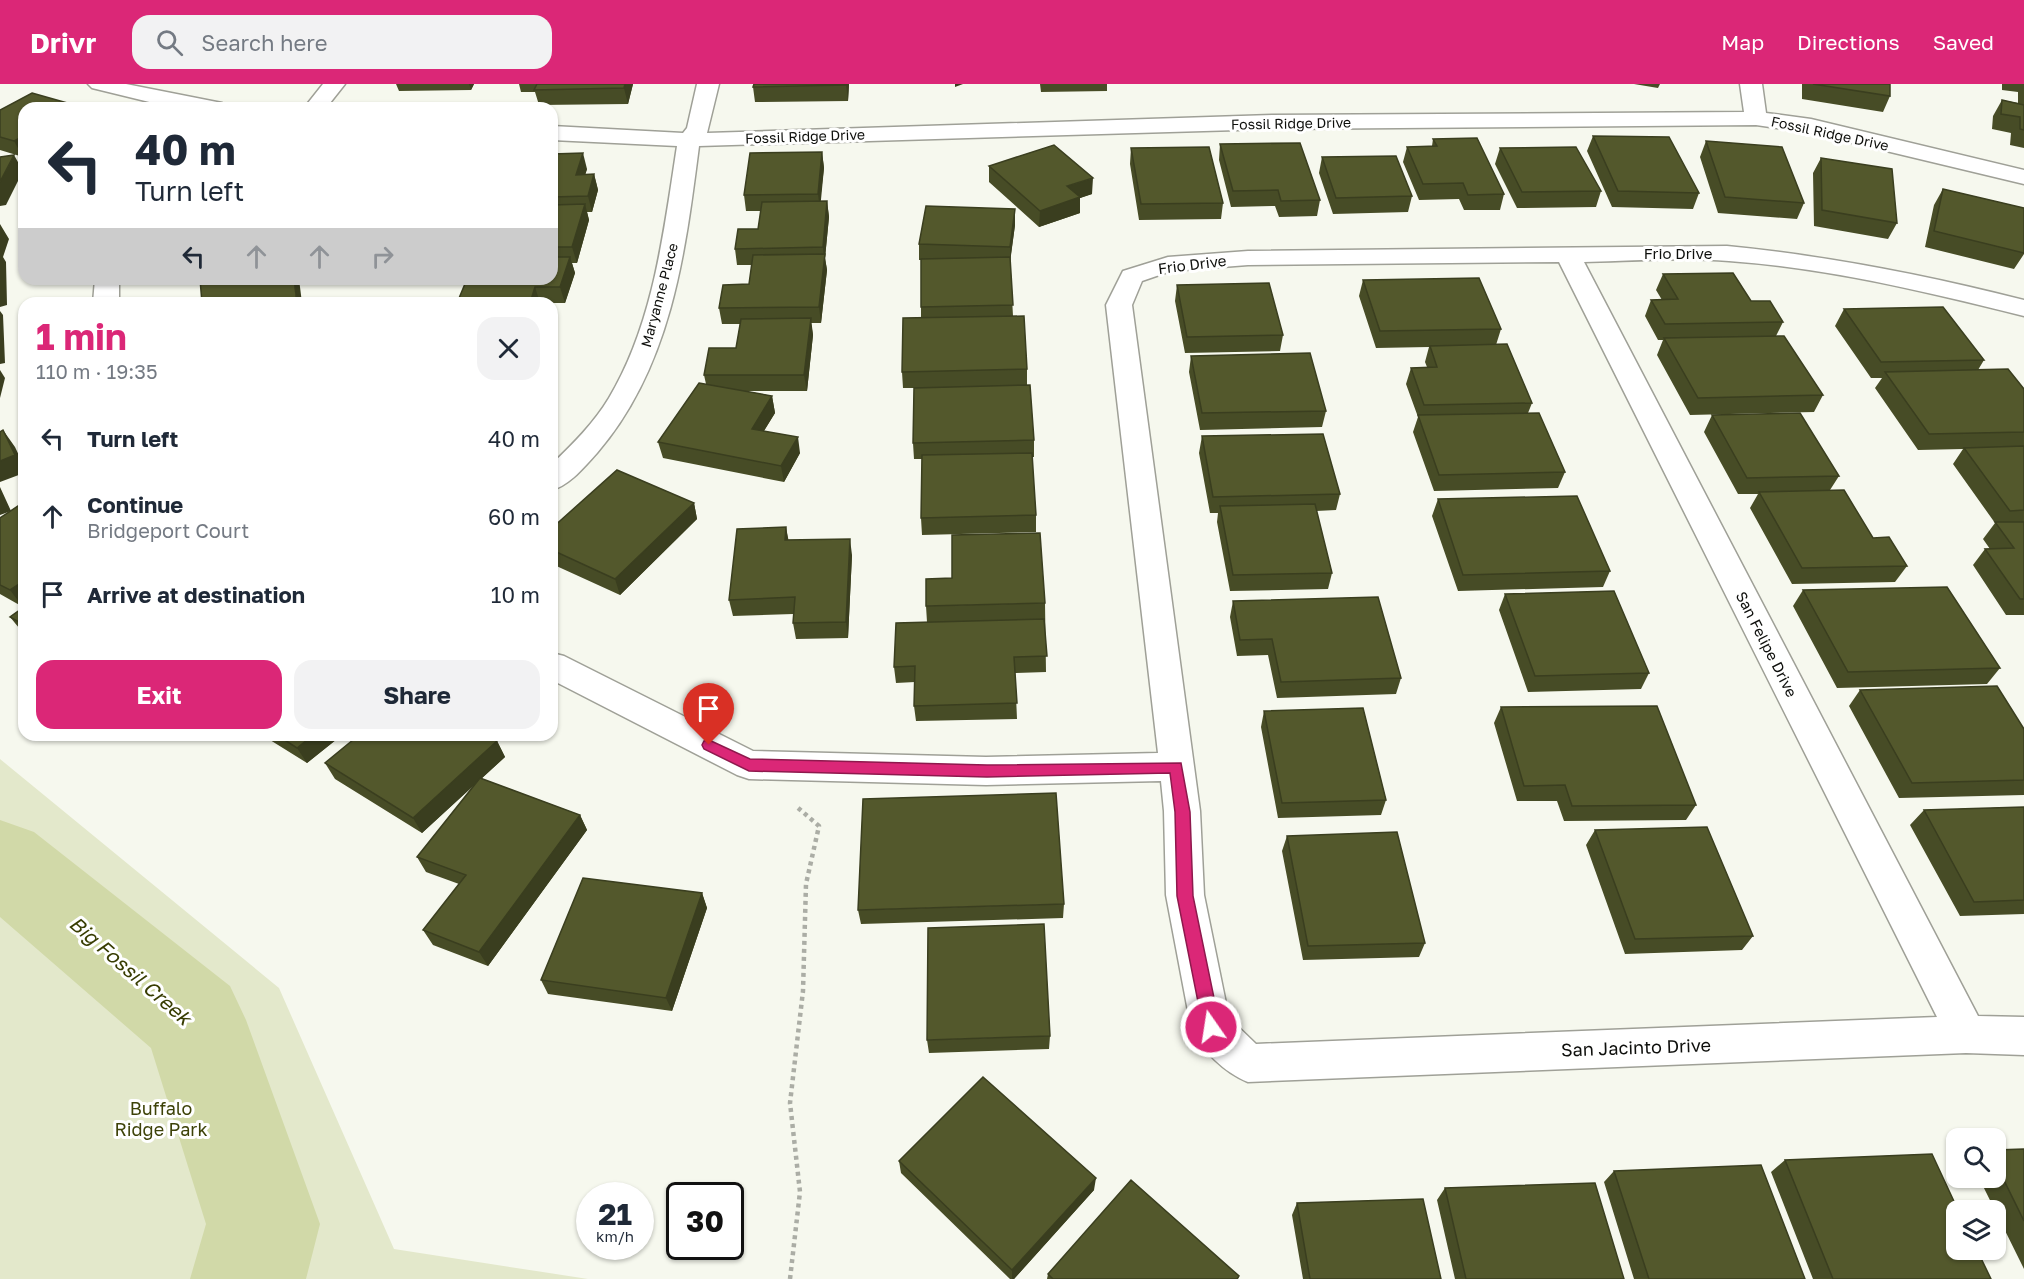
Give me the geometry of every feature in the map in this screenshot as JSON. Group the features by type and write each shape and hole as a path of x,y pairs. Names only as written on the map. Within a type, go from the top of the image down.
{"street":[{"path":"99,84 176,102"},
{"path":"320,102 334,84"},
{"name":"Maryanne Place","path":"558,475 573,462 608,418 629,386 649,339 676,230 689,140 698,130 708,84"},
{"path":"1751,84 1756,118"},
{"name":"Fossil Ridge Drive","path":"558,133 689,140 1272,122 1756,118 1811,126 2024,177"},
{"name":"Frio Drive","path":"1248,1063 1211,1027 1185,896 1182,812 1119,326 1119,305 1132,276 1168,264 1248,258 1727,253 1788,259 1952,289 2024,308"},
{"name":"San Felipe Drive","path":"1568,255 1966,1034"},
{"path":"558,668 749,765 987,771 1176,767"},
{"name":"San Jacinto Drive","path":"1248,1063 1966,1034 2024,1036"}],"path":[{"path":"749,765 819,826 806,884 803,991 790,1103 800,1192 789,1279"}],"green space":[{"name":"Buffalo Ridge Park","path":"0,759 279,988 394,1249 588,1279 0,1279"}],"building":[{"path":"537,84 625,84 624,88 534,90"},
{"path":"754,84 846,84 846,85 753,87"},
{"path":"1813,84 1890,84 1890,96"},
{"path":"32,93 64,102 18,102 18,139 14,141 0,137 0,110"},
{"path":"2002,100 2024,105 2024,130 2020,129 2020,117 2001,114"},
{"path":"1593,136 1669,137 1699,193 1618,191"},
{"path":"1477,138 1504,194 1468,195 1463,183 1423,184 1407,147 1437,146 1433,139"},
{"path":"1706,141 1782,147 1804,203 1725,197"},
{"path":"1300,143 1320,200 1281,201 1278,190 1233,191 1220,144"},
{"path":"1054,145 1093,178 1067,186 1080,197 1040,211 989,166"},
{"path":"1209,147 1223,203 1141,204 1131,148"},
{"path":"1576,147 1601,191 1522,192 1500,148"},
{"path":"822,152 818,194 744,195 750,153"},
{"path":"583,153 576,175 594,174 588,196 558,197 558,154"},
{"path":"14,155 0,182 0,157"},
{"path":"1396,156 1412,196 1336,198 1322,157"},
{"path":"1821,158 1892,169 1897,223 1822,210"},
{"path":"1943,189 2024,208 2024,253 1934,231"},
{"path":"827,201 823,247 735,249 738,229 758,229 762,202"},
{"path":"585,204 572,247 558,247 558,205"},
{"path":"926,206 1015,209 1010,247 919,244"},
{"path":"825,254 819,307 719,308 723,285 749,284 753,255"},
{"path":"558,257 570,257 560,287 535,287 532,297 460,297 464,285 558,285"},
{"path":"1010,257 1013,305 921,307 921,259"},
{"path":"1733,273 1751,301 1770,301 1783,322 1665,324 1651,300 1678,299 1663,274"},
{"path":"1479,278 1501,329 1380,331 1363,280"},
{"path":"1269,283 1283,335 1187,337 1177,285"},
{"path":"200,285 295,285 296,297 202,297"},
{"path":"1943,307 1984,360 1881,362 1844,309"},
{"path":"1024,316 1027,369 902,372 903,318"},
{"path":"811,318 804,375 704,375 709,348 736,348 741,319"},
{"path":"1784,336 1823,395 1698,398 1664,338"},
{"path":"1507,344 1532,403 1424,405 1411,368 1437,367 1430,346"},
{"path":"1310,353 1326,411 1202,413 1191,356"},
{"path":"2008,369 2024,389 2024,432 1929,434 1885,372"},
{"path":"699,383 772,396 752,429 798,437 781,466 658,442"},
{"path":"1030,385 1034,440 913,443 914,388"},
{"path":"1539,413 1565,472 1439,475 1418,415"},
{"path":"1800,413 1839,476 1747,478 1712,415"},
{"path":"3,430 15,455 0,461 0,432"},
{"path":"1323,434 1340,494 1213,497 1202,436"},
{"path":"2024,446 2024,510 2010,511 1964,448"},
{"path":"1032,453 1036,515 921,518 922,455"},
{"path":"617,470 694,503 615,579 558,553 558,523"},
{"path":"1844,490 1873,538 1889,537 1907,566 1802,568 1759,492"},
{"path":"1577,496 1610,571 1463,575 1438,499"},
{"path":"1315,504 1332,573 1233,575 1220,506"},
{"path":"18,506 18,585 10,590 0,585 0,518"},
{"path":"1995,522 2024,522 2024,599 2020,599 1985,549 2014,548"},
{"path":"786,527 785,540 850,539 846,622 793,623 795,597 729,600 737,529"},
{"path":"1040,533 1045,603 926,606 926,579 952,578 952,535"},
{"path":"1947,587 2000,668 1848,672 1803,590"},
{"path":"1614,591 1649,673 1535,676 1505,594"},
{"path":"1378,597 1401,678 1281,682 1272,639 1240,640 1233,601"},
{"path":"18,611 18,622 10,617"},
{"path":"1044,619 1047,656 1014,657 1017,703 914,706 915,666 894,667 896,623"},
{"path":"1997,686 2024,729 2024,780 1912,783 1860,690"},
{"path":"1657,706 1696,805 1572,806 1565,785 1524,786 1501,707"},
{"path":"1363,708 1386,800 1282,803 1264,711"},
{"path":"286,741 306,741 297,748"},
{"path":"352,741 497,741 413,818 325,763"},
{"path":"480,778 580,815 479,952 423,930 466,875 417,857"},
{"path":"1056,793 1064,904 858,910 863,799"},
{"path":"2024,807 2024,900 1974,902 1924,810"},
{"path":"1707,827 1753,936 1635,939 1595,830"},
{"path":"1397,832 1425,943 1308,946 1287,836"},
{"path":"583,878 702,893 666,998 541,980"},
{"path":"1044,924 1050,1036 927,1040 928,928"},
{"path":"983,1077 1096,1178 1012,1270 899,1161"},
{"path":"2024,1149 2024,1221 2006,1184 2006,1150"},
{"path":"1932,1154 1953,1200 1946,1200 1946,1260 1982,1260 1991,1279 1833,1279 1785,1160"},
{"path":"1761,1165 1805,1279 1649,1279 1614,1171"},
{"path":"1131,1180 1239,1276 1237,1279 1053,1279 1048,1274"},
{"path":"1595,1183 1624,1279 1466,1279 1445,1188"},
{"path":"1423,1199 1441,1279 1310,1279 1297,1203"}],"waterway":[{"name":"Big Fossil Creek","path":"0,860 194,1020 263,1224 248,1279"}],"route":[{"path":"709,745 749,765 987,771 1176,767 1182,812 1185,896 1211,1027"}]}
